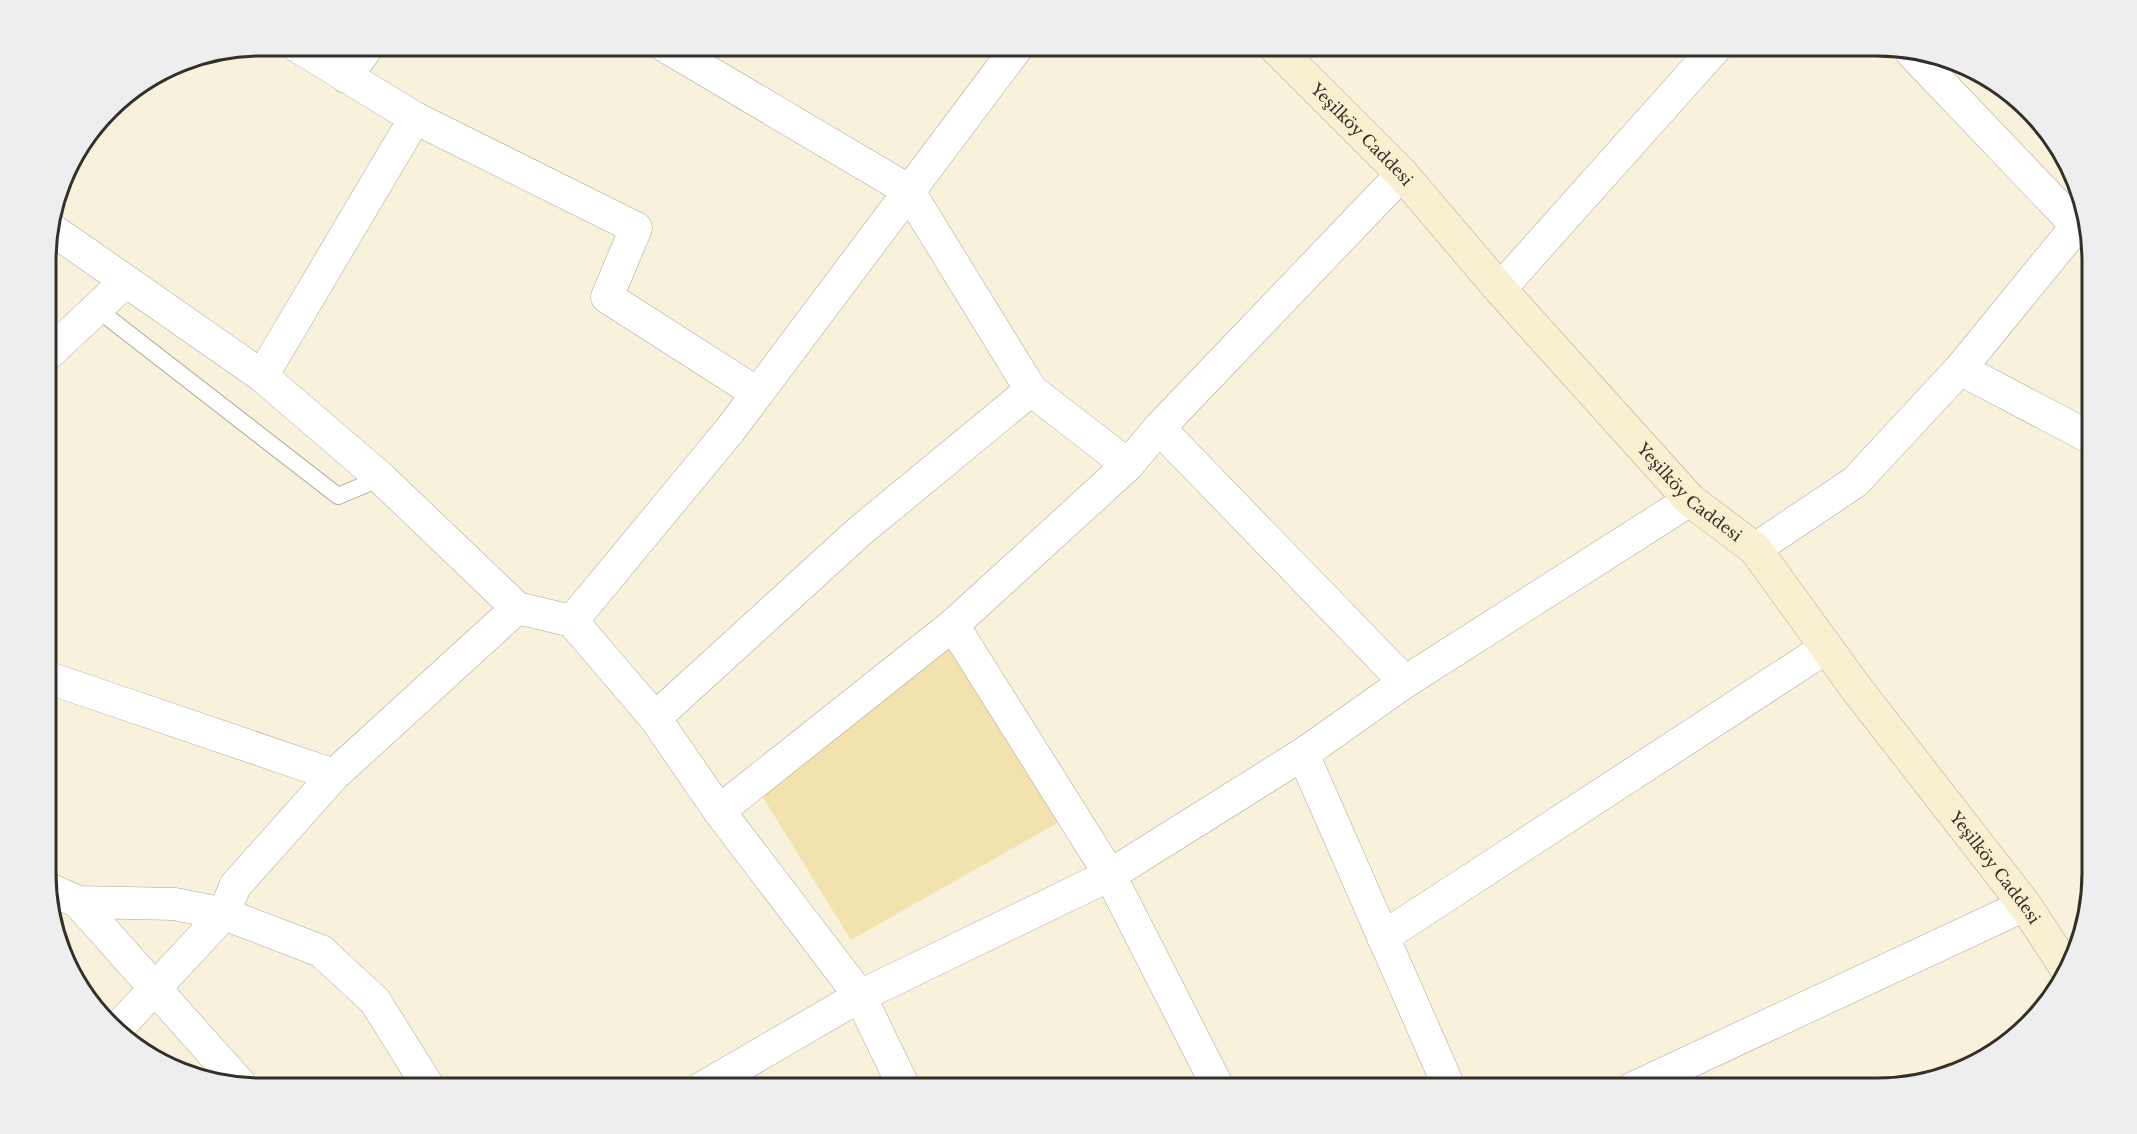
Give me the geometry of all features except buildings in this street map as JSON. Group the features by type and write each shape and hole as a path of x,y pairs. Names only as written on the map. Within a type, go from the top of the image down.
{"street":[{"path":"313,56 415,118 636,228 607,297 758,393"},
{"path":"346,77 361,56"},
{"path":"682,56 908,190 1031,390 1128,465"},
{"path":"572,621 758,393 1011,56"},
{"name":"Yeşilköy Caddesi","path":"1284,56 1402,174 1500,289 1690,500 1755,549 1827,647 2025,905 2061,961"},
{"path":"1500,289 1708,56"},
{"path":"1919,60 2077,218"},
{"path":"262,376 415,118"},
{"path":"719,811 953,625 1128,465 1159,428 1402,174"},
{"path":"1755,549 1855,482 1960,369 2078,223"},
{"path":"57,233 262,376 381,478 517,608 572,621 655,718 719,811 860,996 900,1078"},
{"path":"56,347 125,282"},
{"path":"1960,369 2082,433"},
{"path":"655,718 860,531 1031,390"},
{"path":"1159,428 1405,682"},
{"path":"719,1078 860,996 1110,875 1303,754 1405,682 1690,500"},
{"path":"122,1024 224,914 236,886 334,775 517,608"},
{"path":"953,625 1110,875 1213,1078"},
{"path":"1383,937 1827,647"},
{"path":"56,680 334,775"},
{"path":"1303,754 1445,1078"},
{"path":"57,892 78,902 175,904 224,914 321,951 375,1001 423,1078"},
{"path":"78,902 155,991 234,1077"},
{"path":"1654,1078 2025,905"}],"lane":[{"path":"97,309 339,496 381,478"}],"shaded area":[{"path":"946,637 1066,818 851,940 759,791"}]}
